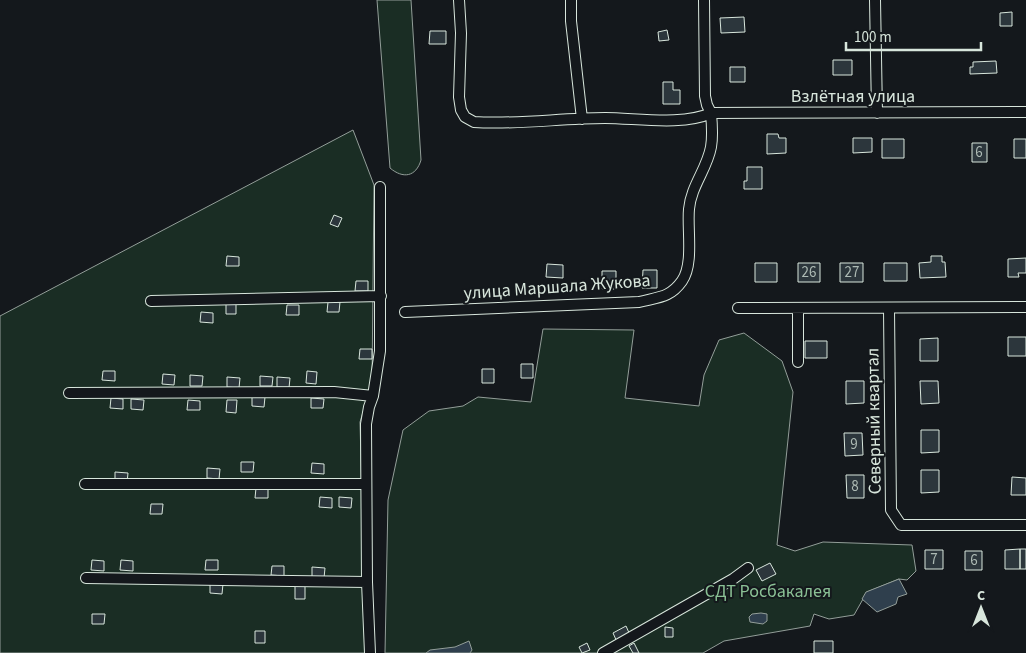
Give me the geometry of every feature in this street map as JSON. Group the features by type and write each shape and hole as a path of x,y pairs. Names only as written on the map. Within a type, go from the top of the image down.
{"street":[{"name":"Взлётная улица","path":"459,0 461,34 458,97 465,117 474,122 582,119 678,120 702,117 711,113 1026,112"},
{"path":"571,0 570,21 582,119"},
{"path":"704,0 705,83 707,105 711,113"},
{"path":"875,0 877,113"},
{"name":"улица Маршала Жукова","path":"405,312 639,302 670,294 683,279 688,263 689,208 694,188 711,149 711,113"},
{"path":"370,653 367,582 366,424 373,396 380,351 380,187"},
{"path":"150,301 381,296"},
{"path":"738,308 1026,307"},
{"path":"798,308 798,362"},
{"name":"Северный квартал","path":"889,308 891,510 901,525 1026,524"},
{"path":"69,394 334,392 373,396"},
{"path":"85,484 366,484"},
{"path":"603,653 733,579 748,568"},
{"path":"86,578 367,582"}],"green space":[{"path":"377,0 411,0 421,160 416,170 404,175 390,168"},
{"path":"353,130 374,185 372,383 360,422 366,653 0,653 0,316"},
{"name":"СДТ Росбакалея","path":"543,329 634,330 625,398 699,406 704,375 719,340 744,333 782,361 793,392 777,545 795,551 823,542 912,545 916,571 907,580 899,579 867,592 854,615 829,619 814,614 810,626 724,641 703,653 385,653 388,500 403,430 429,411 463,406 478,397 531,402"}],"water":[{"path":"899,579 907,594 898,597 896,604 877,612 862,599 866,592"},
{"path":"752,614 767,614 767,621 763,624 750,622 749,617"},
{"path":"469,641 472,650 470,653 426,653 430,650 455,647"}],"building":[{"path":"1012,12 1012,26 1000,26 1000,13"},
{"path":"744,17 745,32 721,33 720,18"},
{"path":"667,30 669,40 659,41 658,32"},
{"path":"430,31 446,31 446,44 429,44"},
{"path":"833,60 852,60 852,75 833,75"},
{"path":"996,61 997,73 970,74 970,67 973,67 973,62"},
{"path":"730,67 745,67 745,82 730,82"},
{"path":"663,82 673,82 673,90 680,90 680,104 663,104"},
{"path":"767,134 778,134 779,138 786,138 786,153 767,154"},
{"path":"853,138 872,138 872,152 853,153"},
{"path":"882,139 904,139 904,158 882,158"},
{"path":"1014,139 1026,139 1026,158 1014,158"},
{"path":"972,143 987,143 987,162 972,162"},
{"path":"747,167 762,167 762,189 744,189 744,181 747,181"},
{"path":"334,215 342,218 338,227 330,224"},
{"path":"227,256 239,257 239,266 226,266"},
{"path":"931,256 942,256 942,262 945,262 946,277 920,278 919,263 931,262"},
{"path":"1026,258 1026,273 1018,273 1019,277 1008,277 1008,259"},
{"path":"755,263 777,263 777,282 755,282"},
{"path":"798,263 820,263 820,282 798,282"},
{"path":"840,263 863,263 863,282 840,282"},
{"path":"884,263 907,263 907,281 884,281"},
{"path":"547,264 563,265 563,278 546,277"},
{"path":"643,270 657,270 657,288 642,288"},
{"path":"602,271 616,271 616,289 602,289"},
{"path":"356,281 368,281 368,291 355,291"},
{"path":"226,302 236,302 236,314 226,314"},
{"path":"328,302 340,302 339,312 327,312"},
{"path":"287,305 299,305 299,315 286,315"},
{"path":"201,312 213,313 213,323 200,322"},
{"path":"1008,337 1026,337 1026,356 1008,356"},
{"path":"938,338 938,361 920,361 920,339"},
{"path":"805,341 827,341 827,358 805,358"},
{"path":"360,349 372,349 372,359 359,359"},
{"path":"521,364 533,364 533,378 521,378"},
{"path":"482,369 494,369 494,383 482,383"},
{"path":"103,371 115,371 115,381 102,380"},
{"path":"307,371 317,372 316,384 306,383"},
{"path":"163,374 175,375 174,385 162,384"},
{"path":"190,375 203,376 202,386 190,386"},
{"path":"260,376 273,377 272,386 260,386"},
{"path":"227,377 240,378 239,388 227,387"},
{"path":"277,377 290,378 289,388 277,387"},
{"path":"846,381 864,381 864,403 846,404"},
{"path":"920,381 938,381 939,403 921,404"},
{"path":"252,396 265,397 264,407 252,406"},
{"path":"111,398 123,399 123,409 110,408"},
{"path":"311,398 324,399 323,408 311,408"},
{"path":"131,399 144,400 143,410 131,409"},
{"path":"188,400 200,401 200,410 187,410"},
{"path":"227,400 237,400 236,413 226,412"},
{"path":"921,430 939,430 939,452 921,453"},
{"path":"844,433 862,433 863,455 845,456"},
{"path":"241,462 254,462 253,472 241,472"},
{"path":"312,463 324,464 324,474 311,473"},
{"path":"207,468 220,469 219,479 207,478"},
{"path":"921,470 939,470 939,492 921,493"},
{"path":"115,472 128,473 127,483 115,482"},
{"path":"846,475 864,475 864,498 847,498"},
{"path":"1012,477 1026,478 1026,495 1011,495"},
{"path":"256,488 268,488 268,498 255,498"},
{"path":"320,497 332,498 332,508 319,507"},
{"path":"339,497 352,498 351,508 339,507"},
{"path":"151,504 163,504 162,514 150,514"},
{"path":"1020,549 1020,569 1005,569 1005,550"},
{"path":"1020,549 1026,549 1026,569 1020,569"},
{"path":"925,550 943,550 943,569 925,569"},
{"path":"965,551 982,551 982,570 965,570"},
{"path":"92,560 104,561 104,571 91,570"},
{"path":"121,560 133,561 133,571 120,570"},
{"path":"206,560 218,560 218,570 205,570"},
{"path":"770,563 776,574 762,581 756,570"},
{"path":"272,566 284,566 284,576 271,575"},
{"path":"312,567 325,568 324,578 312,577"},
{"path":"210,583 223,584 222,594 210,593"},
{"path":"295,586 305,586 305,599 295,599"},
{"path":"92,614 105,614 104,624 92,624"},
{"path":"626,626 630,635 617,642 613,633"},
{"path":"665,627 673,628 673,637 665,637"},
{"path":"255,631 265,631 265,643 255,643"},
{"path":"814,641 833,641 833,653 814,653"},
{"path":"587,643 590,650 582,653 579,647"},
{"path":"634,643 639,653 633,653 629,646"}]}
